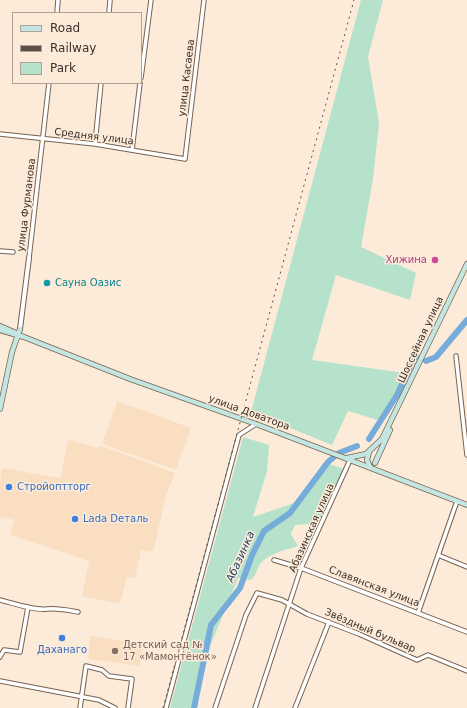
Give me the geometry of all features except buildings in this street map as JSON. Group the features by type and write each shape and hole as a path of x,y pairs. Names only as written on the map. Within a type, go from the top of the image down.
{"main road":[{"name":"Шоссейная улица","path":"370,452 380,443 391,424 467,266"},
{"name":"улица Доватора","path":"0,326 18,333 24,338 130,379 256,424 467,505"},
{"name":"улица Доватора","path":"0,330 18,333"},
{"path":"0,396 11,344 18,333"},
{"path":"0,409 12,352 18,333"},
{"name":"Шоссейная улица","path":"375,463 389,434 391,424"},
{"path":"342,457 370,452"},
{"path":"370,452 381,472"},
{"path":"370,452 367,460 370,468"}],"street":[{"path":"57,12 58,0"},
{"path":"109,12 110,0"},
{"path":"142,70 151,0"},
{"name":"улица Касаева","path":"185,158 204,0"},
{"name":"улица Фурманова","path":"18,333 29,258 49,84"},
{"path":"95,144 101,84"},
{"path":"132,150 140,84"},
{"name":"Средняя улица","path":"0,134 95,144 185,158"},
{"path":"0,251 13,252"},
{"path":"456,356 467,454"},
{"path":"166,708 239,435 256,424"},
{"name":"Абазинская улица","path":"255,708 302,568 350,460"},
{"path":"418,613 457,501"},
{"path":"438,555 467,567"},
{"name":"Славянская улица","path":"274,560 302,568 467,632"},
{"path":"215,708 246,615 256,593 290,604"},
{"path":"0,600 28,607 47,609 51,607 78,612"},
{"name":"Звёздный бульвар","path":"290,604 307,614 417,660 428,655 467,671"},
{"path":"0,657 4,650 20,652 28,607"},
{"path":"294,708 328,622"},
{"path":"80,708 86,666 102,670 109,676 132,679 128,708"},
{"path":"0,681 99,700 115,708"}],"shaded area":[{"path":"117,401 191,428 176,470 102,444"},
{"name":"Стройоптторг","path":"68,440 99,448 99,445 175,473 166,496 153,552 141,550 135,578 127,577 120,604 82,596 89,561 10,535 14,520 0,517 0,481 2,468 60,478"},
{"name":"Детский сад № 17 «Мамонтёнок»","path":"90,636 143,644 140,666 88,659"}],"green space":[{"path":"361,0 383,0 368,57 379,123 373,179 361,247 416,273 410,300 336,275 312,360 405,373 381,421 348,411 332,445 251,412"},
{"path":"243,437 269,445 267,471 253,517 294,503 314,479 324,462 344,469 331,503 321,523 295,525 291,534 298,546 278,552 268,557 259,566 251,580 238,578 211,644 194,708 170,708"}],"waterway":[{"name":"Абазинка","path":"426,361 436,357 467,320"},
{"name":"Абазинка","path":"369,439 397,395 415,356 417,357"},
{"name":"Абазинка","path":"339,453 357,446"},
{"name":"Абазинка","path":"194,708 211,625 240,588 252,555 264,531 290,513 328,462 334,457"}],"railway":[{"path":"163,708 354,0"}],"place":[{"name":"Хижина","path":"435,260"},
{"name":"Сауна Оазис","path":"47,283"},
{"name":"Стройоптторг","path":"9,487"},
{"name":"Lada Dеталь","path":"75,519"},
{"name":"Даханаго","path":"62,638"},
{"name":"Детский сад № 17 «Мамонтёнок»","path":"115,651"}]}
